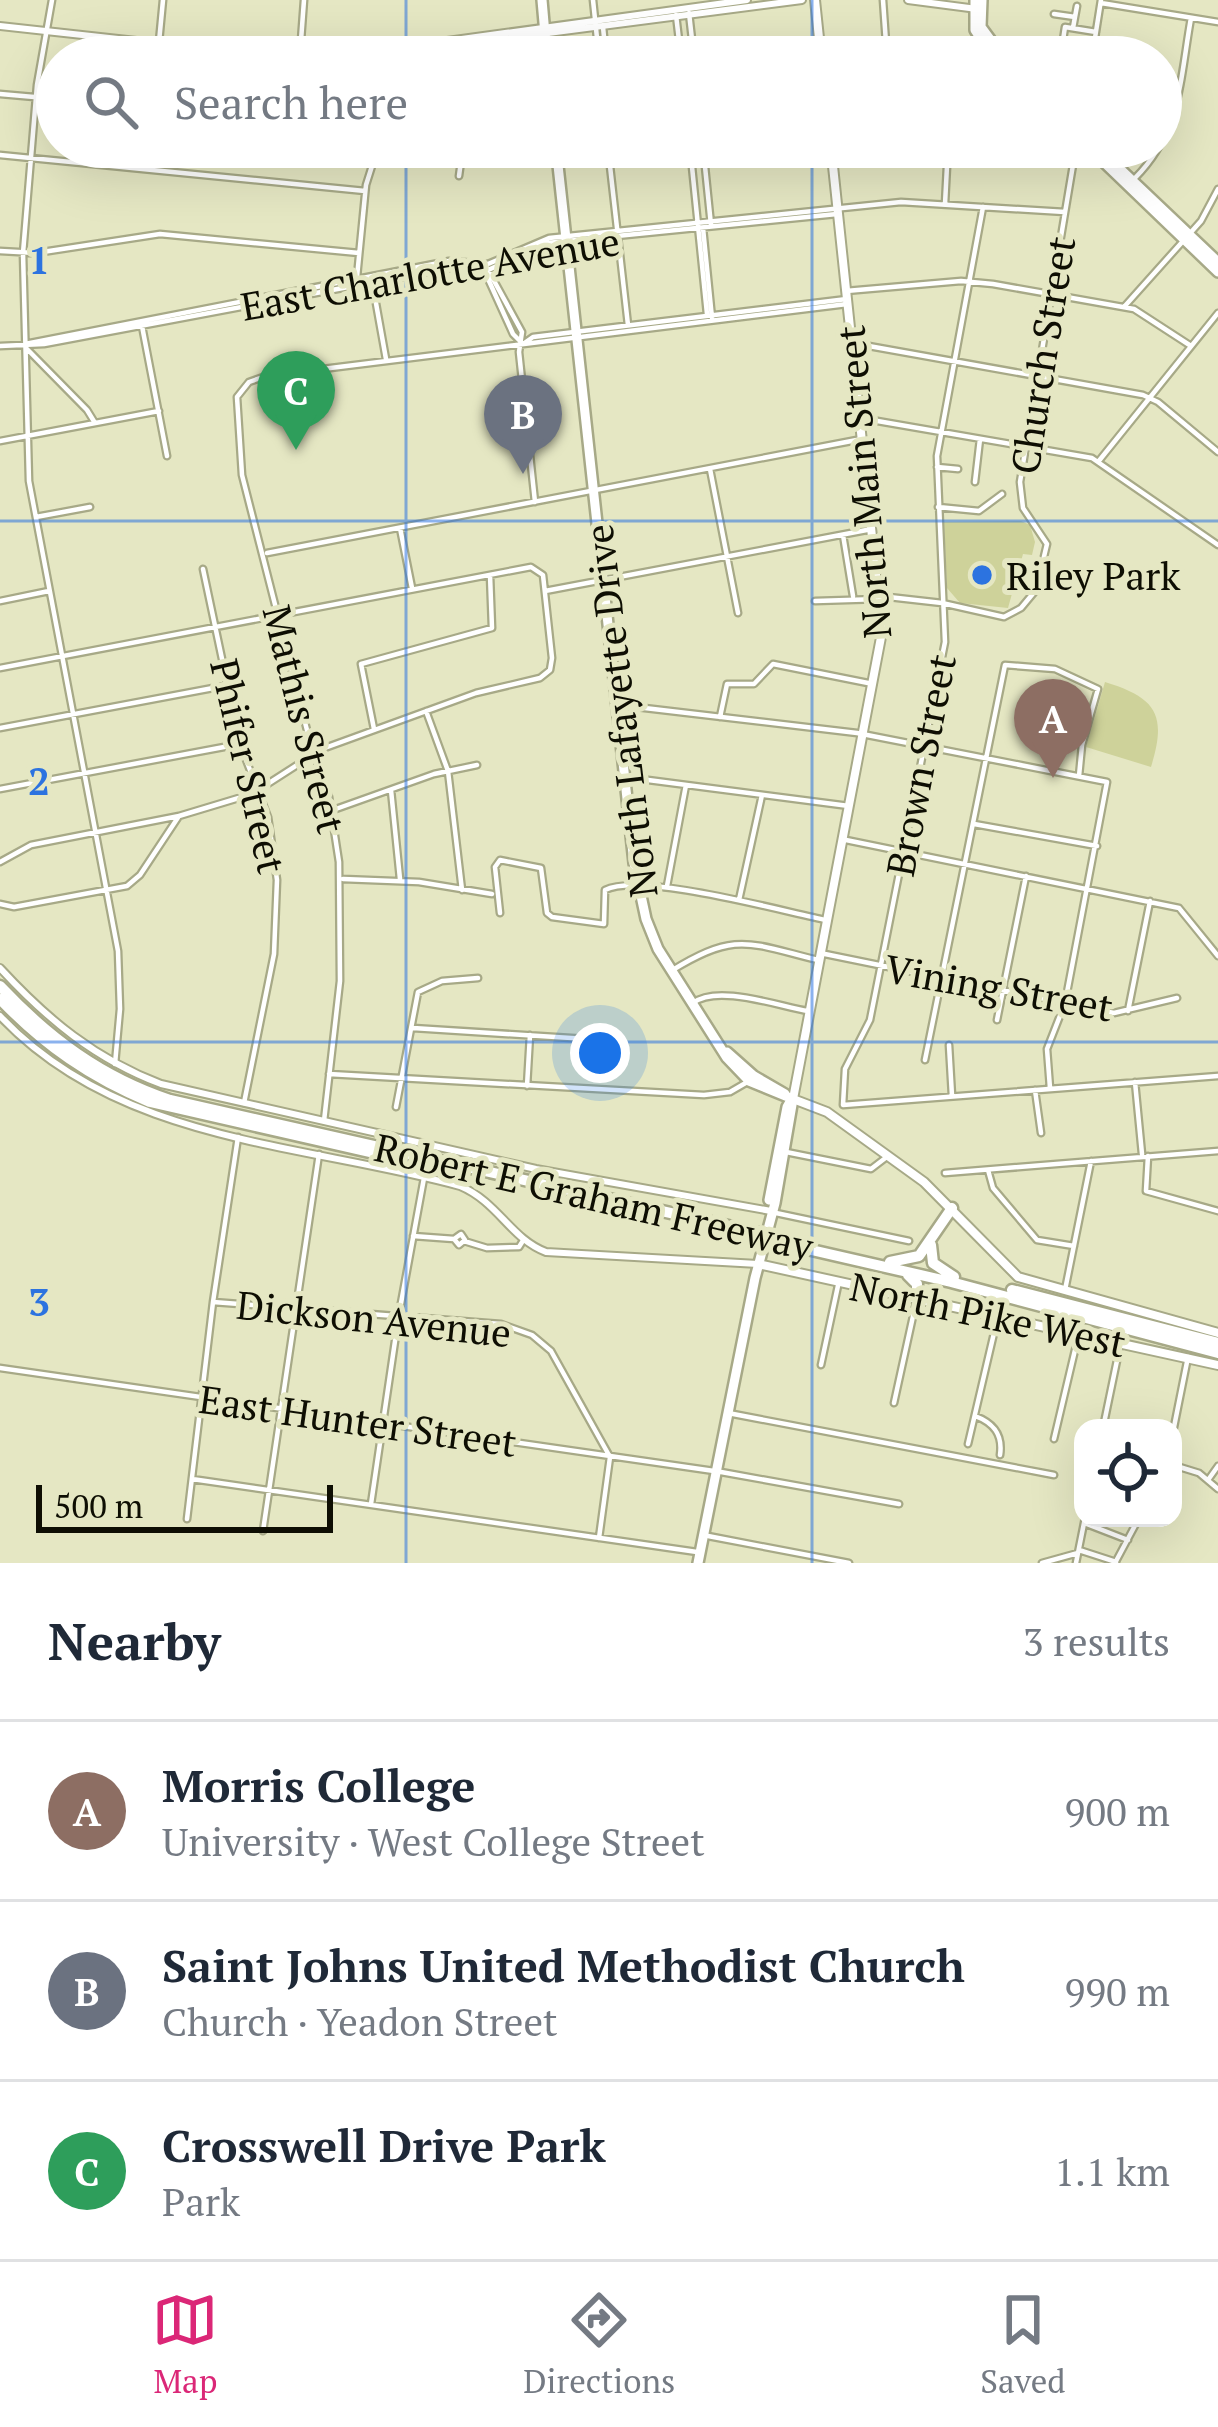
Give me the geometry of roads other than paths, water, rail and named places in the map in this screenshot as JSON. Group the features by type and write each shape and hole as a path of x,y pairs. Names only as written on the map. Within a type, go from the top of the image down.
{"highway":[{"name":"Robert E Graham Freeway","path":"0,986 78,1056 150,1093 647,1210"},
{"name":"Robert E Graham Freeway","path":"0,999 64,1058 113,1087 157,1105 674,1216 1218,1343"},
{"path":"887,1264 919,1256 952,1208"},
{"path":"938,1225 930,1252 932,1263 952,1279"},
{"path":"887,1264 914,1278 918,1294"},
{"name":"Robert E Graham Freeway","path":"952,1279 1218,1353"},
{"path":"918,1294 929,1280 952,1279"}],"main road":[{"path":"542,0 545,36"},
{"path":"814,0 818,36"},
{"path":"978,4 983,36"},
{"name":"North Lafayette Drive","path":"560,168 637,884 650,932 670,972 727,1055 749,1081 793,1099"},
{"name":"North Main Street","path":"793,1099 882,632 833,168"},
{"path":"1112,168 1218,262"},
{"path":"1116,168 1130,183"},
{"path":"1187,237 1218,272"},
{"path":"727,1055 793,1099 826,1112 888,1156 952,1208 1018,1277 1218,1333"},
{"path":"699,1558 793,1099"},
{"path":"771,1211 787,1106 793,1099"},
{"name":"North Pike West","path":"758,1264 918,1294 1218,1365"}],"street":[{"path":"45,36 52,0"},
{"path":"160,36 163,0"},
{"path":"301,36 304,0"},
{"path":"593,0 600,36"},
{"path":"655,0 657,15"},
{"path":"495,36 747,0"},
{"path":"689,11 802,0"},
{"path":"883,0 886,36"},
{"path":"908,0 978,4"},
{"path":"1095,36 1101,1 1218,22"},
{"path":"1073,28 1077,6"},
{"path":"689,11 692,36"},
{"path":"676,13 679,36"},
{"path":"1054,14 1075,17"},
{"path":"1182,67 1191,18"},
{"path":"0,26 87,36"},
{"path":"1064,36 1065,27 1096,32"},
{"path":"0,94 36,97 23,253 28,482 120,972 115,1064"},
{"path":"0,155 36,158"},
{"path":"132,168 365,191"},
{"path":"357,278 365,191 372,168"},
{"path":"459,176 460,168"},
{"path":"611,168 628,329"},
{"path":"694,168 704,227"},
{"path":"703,168 710,318"},
{"path":"945,204 947,168"},
{"name":"Church Street","path":"942,603 994,617 1009,614 1036,590 1047,550 1021,498 1072,168"},
{"path":"1130,183 1144,168"},
{"path":"1124,307 1187,237 1218,189"},
{"name":"East Charlotte Avenue","path":"0,346 142,325 372,279 455,267 485,268 538,241 704,227 901,202 1065,212"},
{"name":"Brown Street","path":"952,1096 843,1105 844,1074 868,1030 946,634 937,467 983,207"},
{"path":"0,251 23,253 160,234 359,253"},
{"path":"485,268 513,334 523,344"},
{"name":"East Charlotte Avenue","path":"25,344 357,278 372,279"},
{"path":"372,279 386,361 523,344 533,337 577,336 970,281 1124,307 1191,346"},
{"path":"1098,462 1218,313"},
{"path":"142,325 167,456"},
{"path":"25,344 95,423"},
{"path":"523,344 519,352 535,502"},
{"path":"852,344 1150,398 1218,452"},
{"name":"Mathis Street","path":"323,1122 340,982 340,879 332,810 242,475 236,414 240,391 258,377 386,361"},
{"path":"0,441 158,411"},
{"path":"860,418 1098,462 1218,545"},
{"path":"264,554 862,439"},
{"path":"975,482 980,439"},
{"path":"937,467 958,469"},
{"path":"710,469 738,613"},
{"path":"938,506 979,511 1002,494"},
{"path":"35,517 90,507"},
{"path":"400,528 412,590"},
{"path":"544,591 872,529"},
{"path":"843,535 853,596"},
{"name":"Phifer Street","path":"203,569 240,744 271,833 278,916 244,1105"},
{"path":"0,668 539,569 552,658 550,670 540,678 476,693 314,753 257,792 179,815 31,844 0,862"},
{"path":"374,730 361,664 492,628 490,575"},
{"path":"0,601 49,591"},
{"path":"814,601 880,597 942,603"},
{"path":"720,717 727,684 754,684 772,664 873,684"},
{"path":"925,1060 1005,665 1055,670 1098,689 1079,776"},
{"path":"0,728 229,686"},
{"path":"617,705 864,734 1109,784 1065,1003 1047,1049 1050,1088"},
{"path":"426,711 448,771 462,890"},
{"path":"0,789 240,744"},
{"path":"332,810 477,765"},
{"path":"625,777 849,806"},
{"path":"667,888 686,785"},
{"path":"391,790 400,880"},
{"path":"738,902 763,795"},
{"path":"0,904 14,908 127,886 179,815"},
{"path":"974,824 1097,846"},
{"path":"843,839 1181,909 1218,956"},
{"path":"500,913 495,867 500,860 541,868 552,917 596,926 606,918 605,890 637,884 826,920"},
{"path":"997,1020 1026,876"},
{"path":"340,879 400,880 492,894"},
{"path":"1128,1011 1150,901"},
{"path":"1212,948 1218,940"},
{"name":"Vining Street","path":"670,972 730,942 880,966 1114,1013 1177,998"},
{"path":"0,968 64,1030 115,1064 161,1084 536,1169 909,1241"},
{"path":"396,1107 417,994 423,987 453,979 478,978"},
{"path":"693,1004 714,993 808,1011"},
{"path":"0,1016 49,1060 107,1096 151,1115 460,1186 482,1197 539,1250 758,1264"},
{"path":"410,1028 587,1039"},
{"path":"527,1086 530,1035"},
{"path":"949,1045 952,1096 1218,1076"},
{"path":"329,1074 704,1095 730,1092 749,1081"},
{"path":"1135,1082 1146,1191 1218,1211"},
{"path":"1035,1090 1041,1133"},
{"path":"188,1519 238,1136"},
{"path":"945,1173 1218,1151"},
{"path":"785,1152 871,1169 888,1156"},
{"path":"263,1531 319,1154"},
{"path":"1065,1291 1091,1160"},
{"path":"988,1170 993,1188 1037,1240 1074,1246"},
{"path":"371,1505 424,1178"},
{"path":"413,1236 488,1248 519,1247 524,1239"},
{"path":"821,1365 839,1281"},
{"path":"894,1403 918,1294"},
{"name":"Dickson Avenue","path":"213,1302 501,1324 532,1335 550,1351 610,1457"},
{"path":"968,1444 998,1316"},
{"path":"1054,1439 1079,1333"},
{"path":"1105,1419 1121,1342"},
{"path":"1176,1419 1188,1358"},
{"name":"East Hunter Street","path":"0,1368 716,1472 899,1504"},
{"path":"728,1413 1054,1475"},
{"path":"975,1416 996,1430 1000,1455"},
{"path":"599,1538 610,1457"},
{"path":"1208,1480 1218,1466"},
{"path":"1182,1469 1218,1489"},
{"path":"192,1479 599,1538 699,1558"},
{"path":"1076,1563 1083,1527"},
{"path":"1099,1527 1127,1540"},
{"path":"1042,1563 1078,1551 1115,1562 1134,1527"},
{"path":"704,1535 849,1563"}],"place":[{"name":"Crosswell Drive Park","path":"296,450"},
{"name":"Saint Johns United Methodist Church","path":"523,474"},
{"name":"Riley Park","path":"982,575"},
{"name":"Morris College","path":"1053,778"}]}
